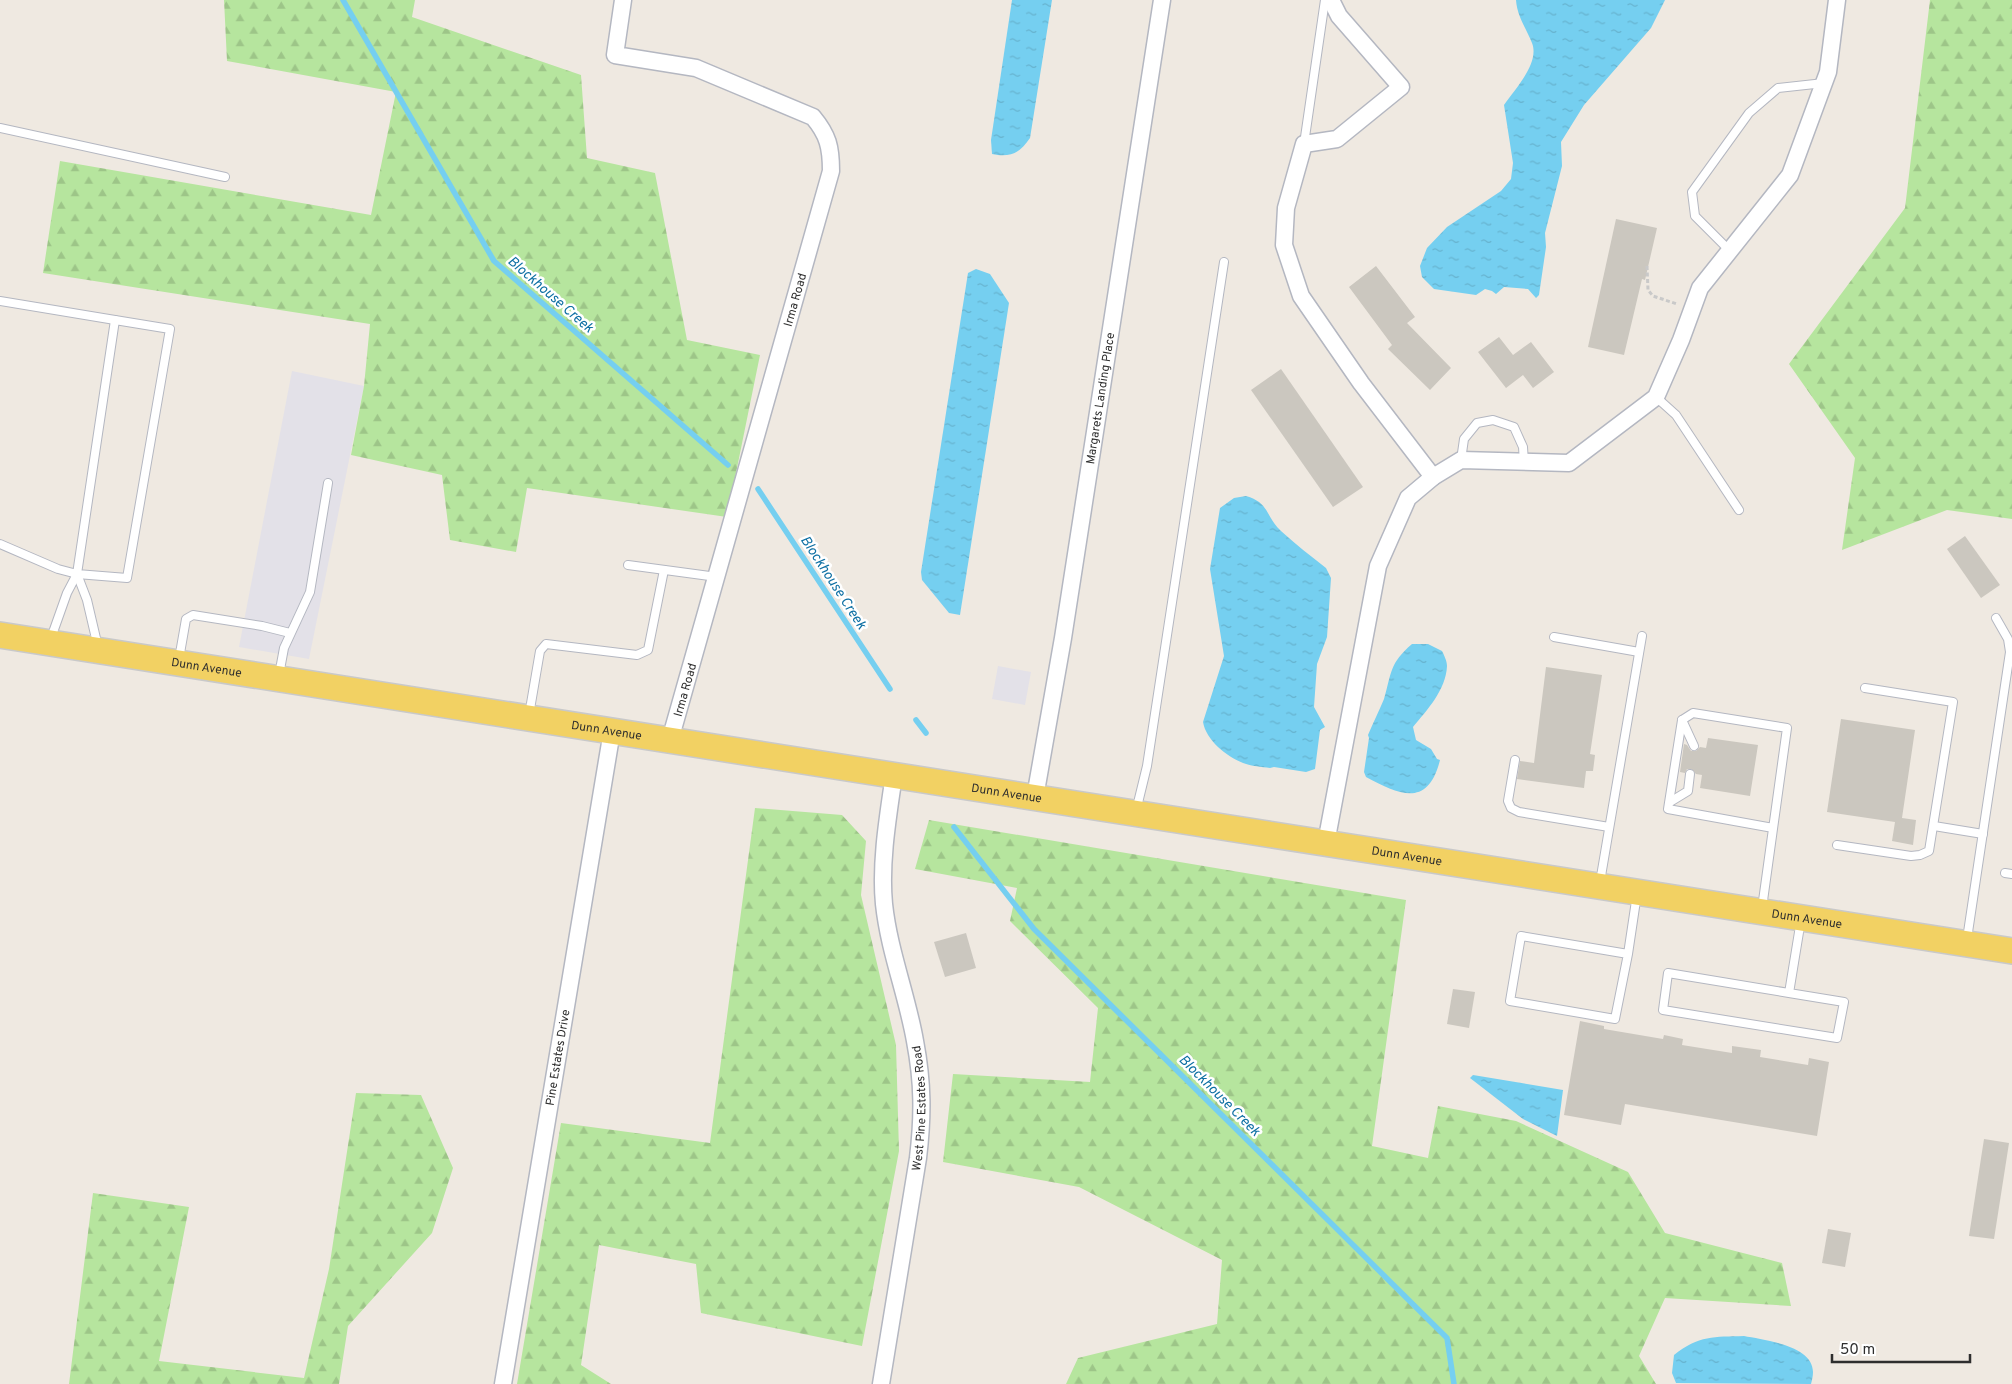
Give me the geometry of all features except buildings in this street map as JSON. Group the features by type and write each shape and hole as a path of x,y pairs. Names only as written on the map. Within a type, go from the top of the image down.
{"main road":[{"name":"Dunn Avenue","path":"0,635 2012,951"}],"street":[{"name":"Irma Road","path":"623,0 614,55 696,68 812,116 822,128 829,142 831,156 831,171 670,740"},
{"name":"Margarets Landing Place","path":"1035,797 1063,638 1162,0"},
{"path":"1331,0 1339,16 1401,87 1337,139 1304,144 1286,208 1284,245 1301,296 1361,383 1433,477"},
{"path":"1326,843 1378,566 1408,498 1433,477 1461,460 1569,463 1656,397 1700,288 1790,175 1828,72 1837,0"},
{"name":"Pine Estates Drive","path":"503,1384 612,731"},
{"name":"West Pine Estates Road","path":"880,1384 918,1158 922,1121 922,1086 915,1040 892,948 884,905 883,883 894,775"}],"lane":[{"path":"1304,144 1326,0"},
{"path":"1730,250 1695,216 1692,192 1749,114 1778,88 1824,83"},
{"path":"0,128 225,177"},
{"path":"1135,813 1150,747 1224,262"},
{"path":"0,300 170,329 127,578 77,574 58,569 0,544"},
{"path":"49,643 67,593 77,574 115,320"},
{"path":"1656,397 1676,415 1739,510"},
{"path":"1461,460 1464,440 1468,434 1477,424 1493,420 1514,427 1523,447 1524,462"},
{"path":"278,679 284,648 310,592 328,483"},
{"path":"628,565 717,577"},
{"path":"529,718 540,651 546,644 637,655 648,650 664,570"},
{"path":"77,574 87,600 99,651"},
{"path":"178,664 186,619 193,615 262,626 290,633"},
{"path":"1966,944 2010,652 2008,639 1996,618"},
{"path":"1599,886 1642,636"},
{"path":"1554,637 1639,652"},
{"path":"1837,845 1911,856 1930,851 1953,702 1865,688"},
{"path":"1761,912 1773,828 1787,728 1693,712 1682,720 1668,809 1773,828"},
{"path":"1682,720 1694,746"},
{"path":"1515,760 1508,801 1511,808 1519,812 1609,826"},
{"path":"1670,802 1688,791 1690,774"},
{"path":"1934,826 1983,834"},
{"path":"1628,954 1521,936 1510,1001 1615,1019 1628,954 1637,892"},
{"path":"1789,993 1801,918"},
{"path":"1668,973 1789,993 1844,1002 1837,1038 1663,1010 1668,973"}],"path":[{"path":"1647,266 1648,290 1653,296 1692,308"}],"shaded area":[{"path":"292,371 364,386 309,659 239,647"},
{"path":"998,666 1031,672 1025,705 992,699"}],"green space":[{"path":"224,0 415,0 412,17 581,75 587,158 655,173 687,340 760,355 727,517 527,488 516,552 450,540 442,475 351,455 364,386 370,324 43,273 60,161 371,215 396,92 227,61"},
{"path":"1930,0 2012,0 2012,519 1947,510 1842,550 1855,458 1789,364 1905,208"},
{"path":"755,808 842,815 866,841 861,895 896,1045 899,1151 862,1346 701,1313 696,1264 599,1245 581,1365 611,1384 517,1384 561,1123 710,1143"},
{"path":"929,820 1406,900 1372,1146 1428,1158 1438,1106 1516,1121 1628,1172 1665,1233 1782,1263 1791,1306 1665,1298 1639,1356 1656,1384 1066,1384 1078,1358 1217,1324 1222,1260 1079,1187 943,1162 953,1074 1090,1082 1098,1008 1010,921 1017,888 915,869"},
{"path":"356,1093 421,1095 453,1168 432,1233 348,1326 339,1384 69,1384 93,1193 189,1207 159,1361 304,1378 329,1269"}],"water":[{"path":"1012,0 1052,0 1030,138 1018,151 1009,155 998,155 992,154 991,140"},
{"path":"1516,0 1665,0 1651,28 1584,105 1561,142 1562,166 1545,233 1546,247 1539,295 1536,298 1528,289 1504,287 1496,294 1485,289 1476,295 1434,289 1422,277 1420,266 1427,248 1447,227 1501,191 1511,179 1513,163 1504,105 1530,67 1534,51 1518,11"},
{"path":"976,269 990,274 1009,303 960,615 949,613 922,580 921,572 968,273"},
{"path":"1246,496 1259,502 1281,531 1326,568 1331,578 1327,637 1317,664 1314,707 1325,727 1320,730 1315,769 1306,772 1253,766 1243,763 1224,752 1212,741 1203,722 1224,656 1210,569 1220,508 1234,498"},
{"path":"1412,644 1428,644 1442,651 1447,666 1446,675 1439,691 1430,707 1413,727 1416,740 1431,749 1437,759 1440,760 1435,775 1428,785 1420,791 1411,793 1390,789 1366,777 1364,772 1368,735 1384,699 1392,669 1399,657"},
{"path":"1473,1075 1563,1090 1557,1136 1523,1119 1470,1078"},
{"path":"1744,1336 1786,1345 1805,1356 1811,1363 1813,1372 1811,1384 1676,1383 1672,1373 1674,1355 1683,1348 1707,1338"}],"waterway":[{"name":"Blockhouse Creek","path":"343,0 494,261 728,465"},
{"name":"Blockhouse Creek","path":"758,489 890,689"},
{"name":"Blockhouse Creek","path":"916,720 926,733"},
{"name":"Blockhouse Creek","path":"954,827 1034,929 1447,1338 1454,1384"}]}
